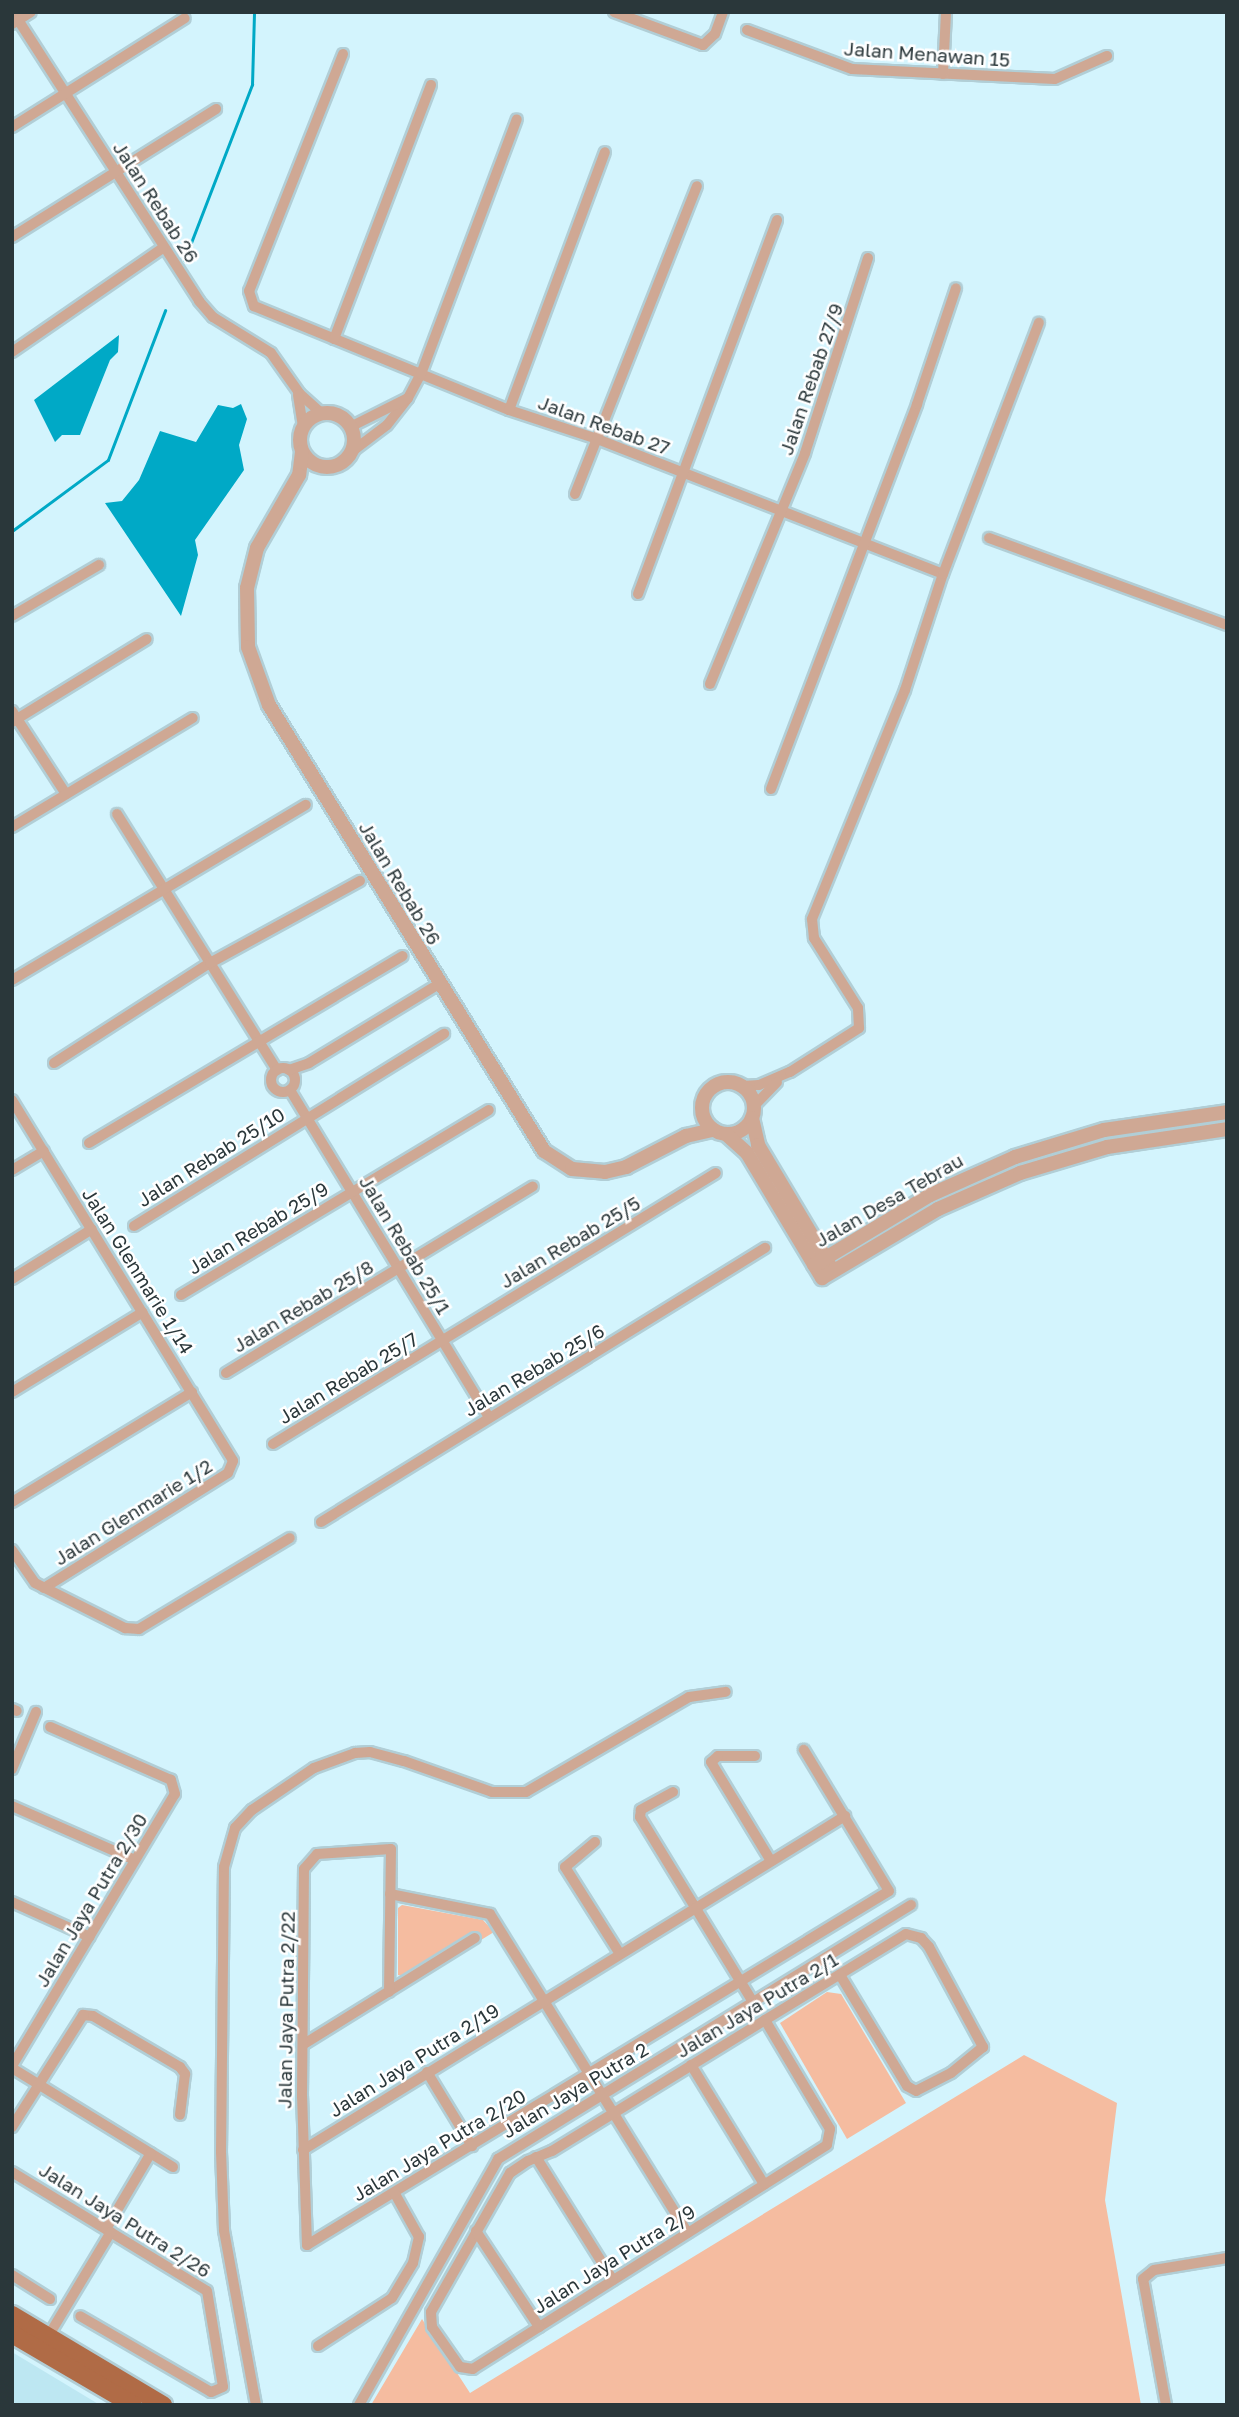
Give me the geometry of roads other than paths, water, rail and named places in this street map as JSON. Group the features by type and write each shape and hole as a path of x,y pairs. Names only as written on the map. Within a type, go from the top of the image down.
{"main road":[{"path":"12,2315 163,2405"},
{"path":"12,2334 132,2405"}],"street":[{"path":"14,19 31,12"},
{"path":"614,12 703,45 715,34 723,12"},
{"path":"943,74 946,12"},
{"path":"12,127 185,18"},
{"name":"Jalan Rebab 26","path":"14,19 206,310 271,353 294,386"},
{"name":"Jalan Menawan 15","path":"747,30 836,66 943,74 1055,79 1107,56"},
{"name":"Jalan Rebab 27","path":"343,54 249,291 254,306 509,410 597,439 782,510 864,546 943,574"},
{"path":"334,339 431,85"},
{"path":"12,237 216,109"},
{"path":"287,498 321,467 338,464 387,425 408,398 421,374 517,119"},
{"path":"509,410 606,152"},
{"path":"575,494 697,186"},
{"path":"638,594 777,220"},
{"path":"12,352 163,248"},
{"name":"Jalan Rebab 27/9","path":"710,684 782,510 834,372 868,258"},
{"path":"771,789 864,546 956,288"},
{"path":"824,1268 747,1153 720,1132 702,1111 706,1094 714,1086 726,1082 743,1086 759,1085 790,1072 850,1038 860,1023 858,1008 810,926 905,690 943,574 1039,323"},
{"path":"294,386 322,414 339,416 350,427 350,453"},
{"path":"287,498 299,475 302,452 303,428 294,386"},
{"path":"350,427 408,398"},
{"path":"303,428 322,414"},
{"path":"302,452 321,467"},
{"name":"Jalan Rebab 26","path":"287,498 257,548 249,578 246,630 253,668 269,705 537,1141 553,1159 572,1169 605,1172 626,1167 670,1143 720,1132"},
{"path":"989,538 1227,625"},
{"path":"12,616 99,565"},
{"path":"66,794 14,718 147,639"},
{"path":"12,827 193,718"},
{"path":"12,980 306,805"},
{"name":"Jalan Rebab 25/1","path":"117,814 257,1039 288,1077 307,1117 489,1417"},
{"path":"54,1063 210,964 360,881"},
{"path":"89,1143 257,1039 403,956"},
{"path":"288,1077 439,984"},
{"name":"Jalan Rebab 25/10","path":"134,1226 444,1034"},
{"path":"720,1132 739,1132 753,1112 790,1072"},
{"path":"743,1086 753,1112 758,1145 811,1234 824,1268"},
{"name":"Jalan Glenmarie 1/14","path":"12,1100 233,1461"},
{"name":"Jalan Rebab 25/9","path":"181,1296 489,1110"},
{"name":"Jalan Rebab 26","path":"670,1143 702,1111"},
{"name":"Jalan Desa Tebrau","path":"824,1268 858,1238 941,1189 1048,1145 1152,1121 1227,1112"},
{"name":"Jalan Desa Tebrau","path":"824,1268 939,1209 1020,1173 1107,1147 1227,1129"},
{"path":"12,1170 44,1151"},
{"name":"Jalan Rebab 25/5","path":"442,1341 716,1173"},
{"name":"Jalan Rebab 25/8","path":"226,1373 533,1186"},
{"path":"12,1279 92,1229"},
{"path":"811,1234 829,1242 858,1238"},
{"name":"Jalan Rebab 25/6","path":"321,1522 765,1248"},
{"path":"12,1392 143,1312"},
{"name":"Jalan Rebab 25/7","path":"273,1444 442,1341"},
{"path":"12,1502 192,1392"},
{"name":"Jalan Glenmarie 1/2","path":"44,1588 228,1473 233,1461"},
{"path":"12,1550 35,1583 132,1629 151,1626 290,1538"},
{"path":"256,2405 224,2230 221,2152 224,1867 235,1828 252,1810 314,1768 355,1753 404,1761 492,1792 526,1792 689,1697 726,1692"},
{"path":"12,1769 36,1712"},
{"name":"Jalan Jaya Putra 2/30","path":"12,2067 176,1786 171,1780 50,1727"},
{"path":"804,1750 845,1816"},
{"path":"755,1756 718,1756 711,1762 771,1861"},
{"path":"673,1792 641,1810 640,1817 753,2002"},
{"path":"12,1806 135,1860"},
{"name":"Jalan Jaya Putra 2/19","path":"303,2150 845,1816"},
{"name":"Jalan Jaya Putra 2/20","path":"307,2245 884,1896 889,1885 845,1816"},
{"path":"595,1842 567,1860 565,1867 620,1954"},
{"name":"Jalan Jaya Putra 2/22","path":"307,2245 303,2150 304,1869 317,1854 391,1849 390,1894"},
{"path":"389,1992 390,1894 490,1914 688,2233"},
{"path":"12,1902 90,1937"},
{"name":"Jalan Jaya Putra 2","path":"359,2405 498,2159 911,1905"},
{"name":"Jalan Jaya Putra 2/1","path":"429,2320 510,2173 906,1934 921,1938 983,2047 922,2090 907,2086 840,1975"},
{"path":"304,2044 475,1938"},
{"path":"12,2127 79,2017 88,2015 180,2067 185,2074 180,2115"},
{"name":"Jalan Jaya Putra 2/9","path":"429,2320 465,2370 539,2328 827,2145 830,2129 765,2020"},
{"path":"691,2065 764,2184"},
{"path":"12,2067 173,2166"},
{"path":"428,2072 472,2146"},
{"path":"58,2361 47,2335 151,2153"},
{"path":"536,2158 613,2280"},
{"name":"Jalan Jaya Putra 2/26","path":"12,2172 207,2291 223,2387 211,2392 80,2316"},
{"path":"318,2346 392,2298 412,2263 419,2237 394,2192"},
{"path":"476,2231 539,2328"},
{"path":"1166,2405 1142,2283 1145,2275 1227,2258"},
{"path":"12,2274 50,2299"}],"water":[{"path":"119,335 118,352 110,360 80,435 62,435 55,442 34,400"},
{"path":"241,404 247,419 239,445 244,470 195,540 198,555 181,616 105,503 122,501 139,480 160,431 196,442 218,405 233,408"}],"waterway":[{"path":"184,261 252,85 254,12"},
{"path":"12,531 108,460 165,311"}]}
